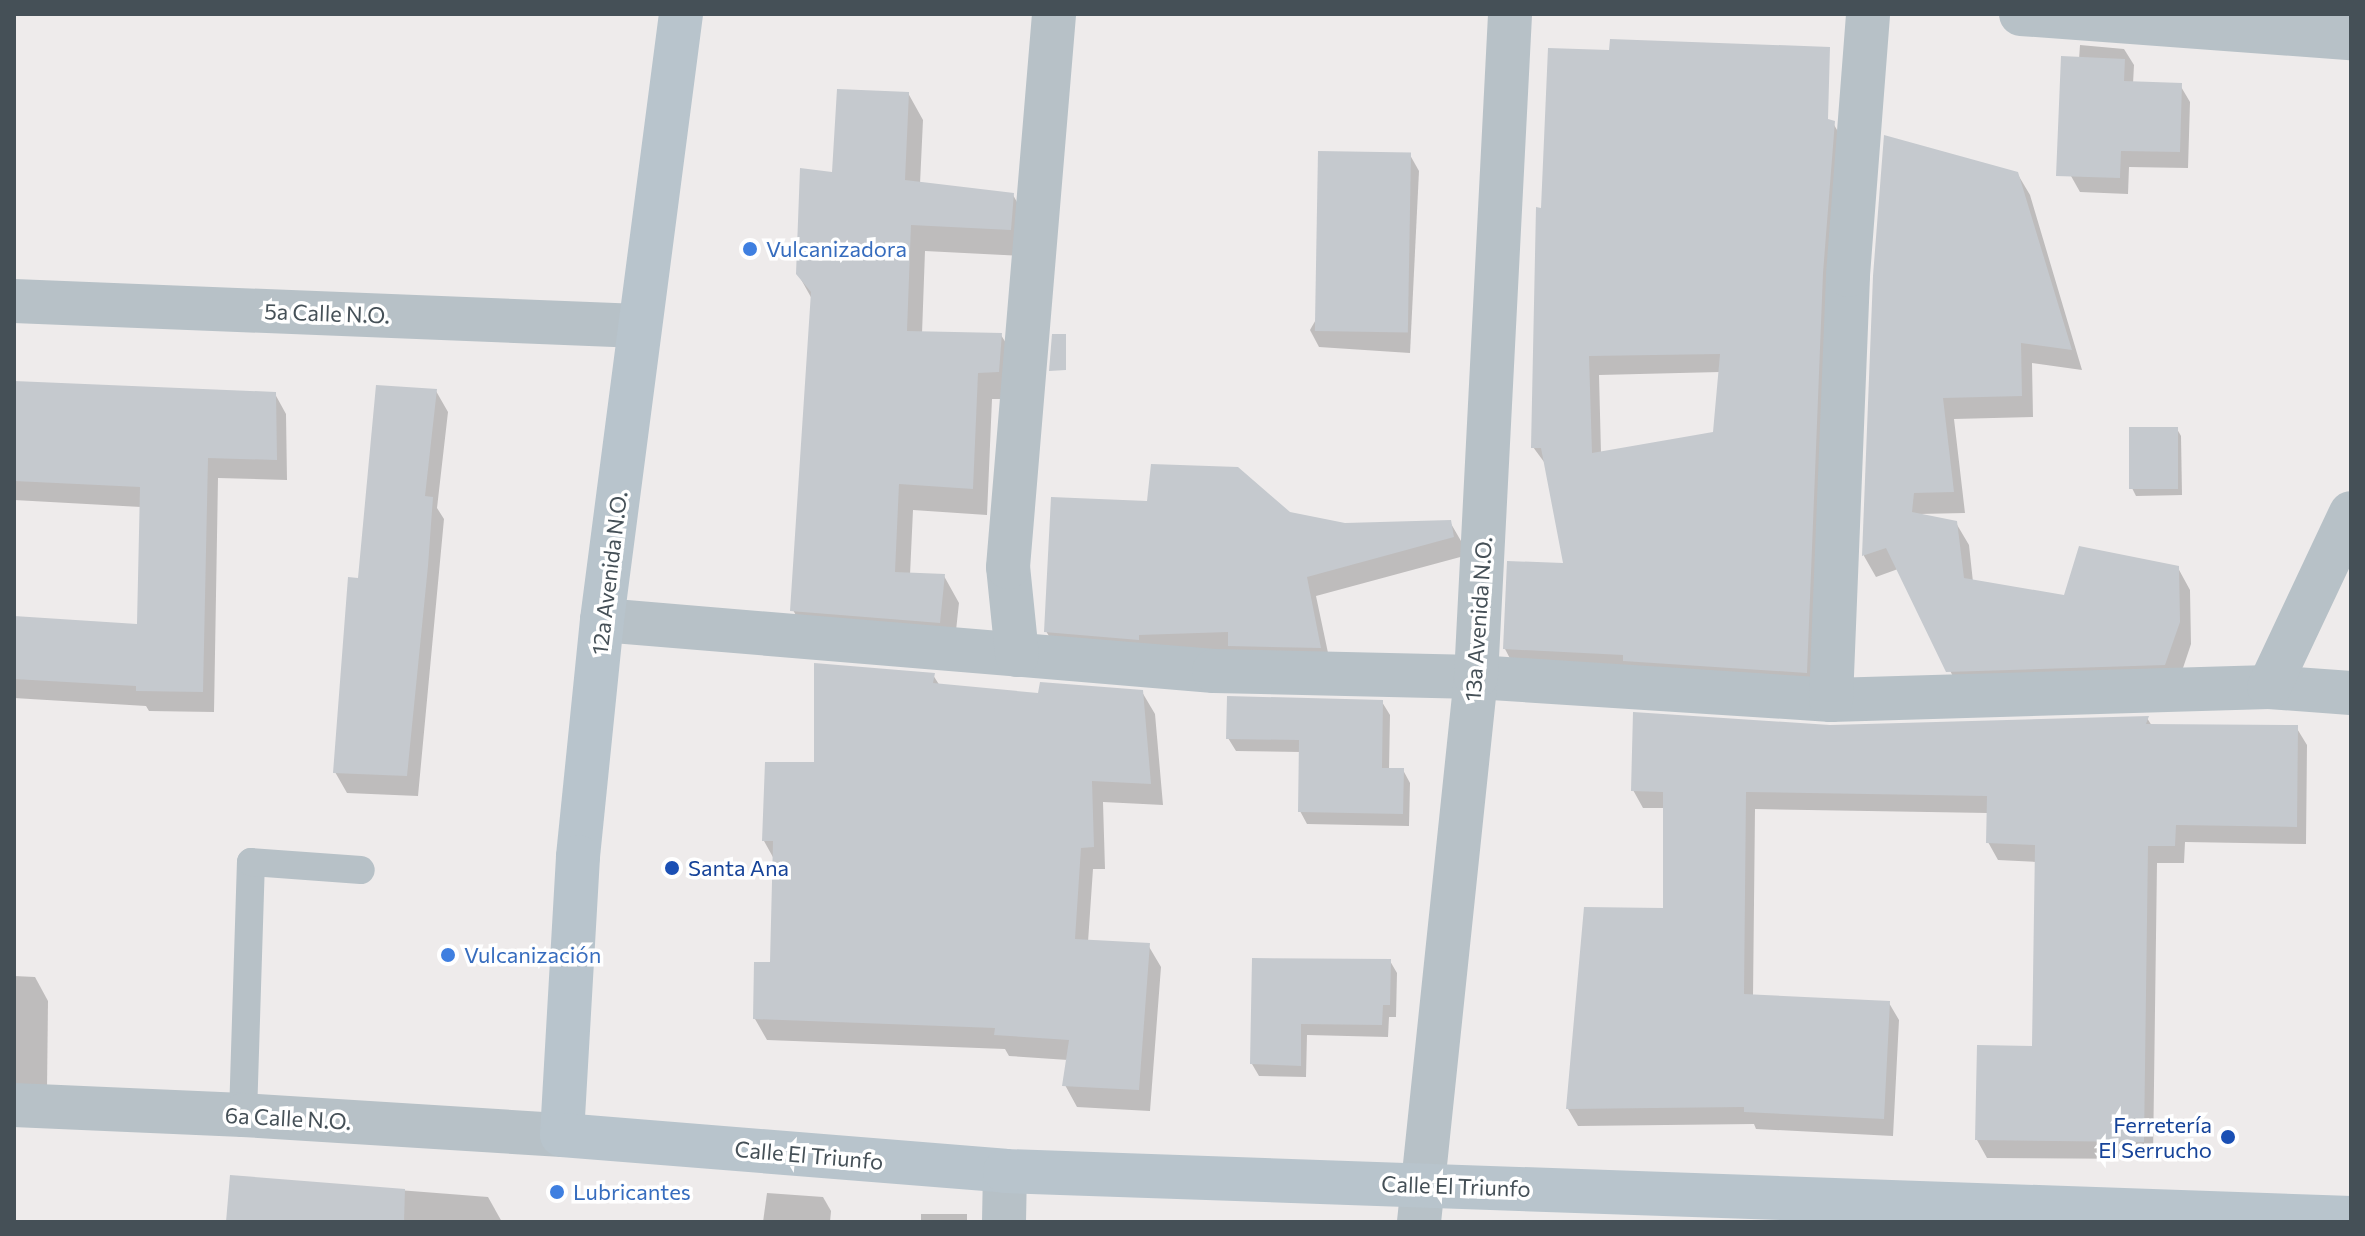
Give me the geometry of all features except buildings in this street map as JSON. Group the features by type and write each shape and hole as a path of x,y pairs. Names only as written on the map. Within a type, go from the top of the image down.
{"main road":[{"name":"12a Avenida N.O.","path":"562,1135 578,857 602,620 681,14"},
{"name":"Calle El Triunfo","path":"562,1135 1420,1204 2351,1218"}],"street":[{"path":"1017,655 1008,567 1054,14"},
{"name":"13a Avenida N.O.","path":"1420,1204 1476,677 1510,14"},
{"path":"1831,700 1848,275 1868,14"},
{"path":"2021,14 2258,23 2351,38"},
{"name":"5a Calle N.O.","path":"14,301 640,326"},
{"path":"2269,687 2351,513"},
{"path":"602,620 1214,671 1476,677 1831,700 2269,687 2351,693"},
{"name":"6a Calle N.O.","path":"14,1105 243,1115 562,1135"},
{"path":"1004,1222 1005,1171"}],"lane":[{"path":"243,1115 251,862 361,870"}],"place":[{"name":"Vulcanizadora","path":"750,249"},
{"name":"Santa Ana","path":"672,868"},
{"name":"Vulcanización","path":"448,955"},
{"name":"Ferretería El Serrucho","path":"2228,1137"},
{"name":"Lubricantes","path":"557,1192"}]}
